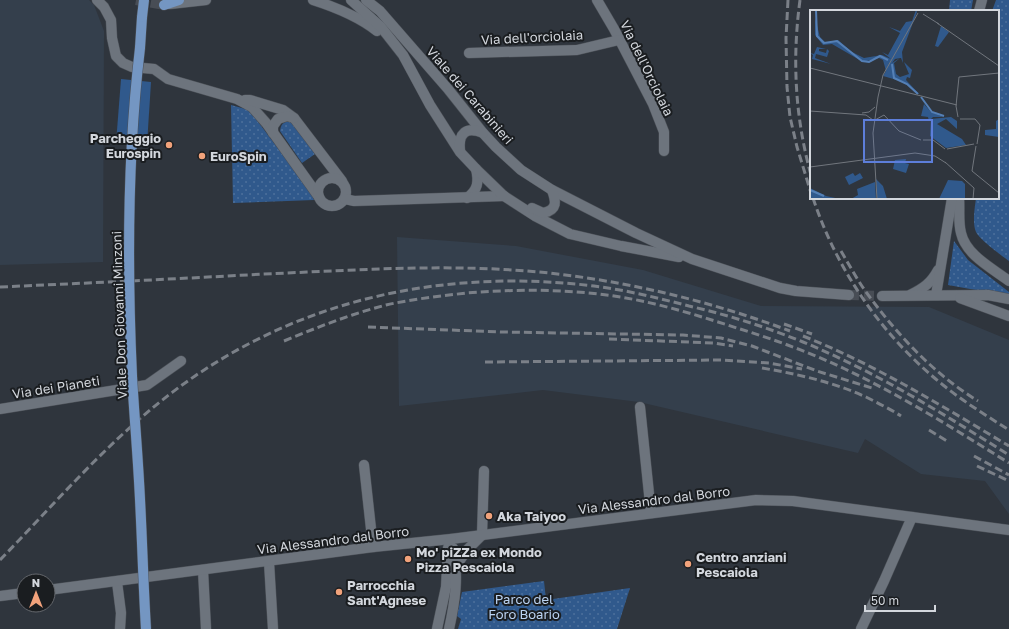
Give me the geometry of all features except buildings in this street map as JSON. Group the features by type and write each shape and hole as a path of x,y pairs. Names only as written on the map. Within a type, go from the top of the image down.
{"main road":[{"path":"97,0 104,7 111,20 112,38 116,56 123,63 132,67 154,69 168,79 237,99 250,100 283,110 294,118 342,182 346,190 345,199 340,205 331,207 323,204 273,133 252,107 237,99"},
{"name":"Viale Don Giovanni Minzoni","path":"144,0 134,105 129,197 129,285 132,376 146,629"},
{"path":"179,0 164,5 206,0"},
{"name":"Viale dei Carabinieri","path":"313,0 345,12 365,22 399,50"},
{"name":"Viale dei Carabinieri","path":"351,0 381,27 399,50 430,105 460,152 507,198 535,216 570,234 621,246 692,259"},
{"name":"Viale dei Carabinieri","path":"366,0 380,11 448,88 483,133 521,170 552,190 636,233 692,259 796,292 849,295"},
{"name":"Via dell'Orciolaia","path":"597,0 614,29 653,104 664,132 664,150"},
{"path":"979,10 982,0"},
{"name":"Via dell'orciolaia","path":"469,54 577,50 619,40"},
{"path":"273,133 273,126 282,116 294,118"},
{"path":"460,152 460,137 463,134 472,130 483,133"},
{"path":"467,198 474,193 476,187 478,178 476,169"},
{"path":"318,197 319,188 324,180 333,178 342,182"},
{"path":"345,199 354,201 507,198 519,200 543,213 549,212 555,205 552,190"},
{"path":"936,295 952,199"},
{"path":"959,199 961,233 966,245 978,258 1009,281"},
{"path":"910,295 922,289 933,280 941,264"},
{"path":"882,296 988,295 1009,298"},
{"path":"953,296 1009,316"},
{"name":"Via dei Pianeti","path":"0,409 146,385 181,361"},
{"path":"640,406 651,513"},
{"path":"364,465 373,547"},
{"path":"437,629 452,564 482,535 484,471"},
{"name":"Via Alessandro dal Borro","path":"56,589 373,547 451,539 756,500 793,501 1009,530"},
{"path":"861,629 912,516"},
{"path":"449,629 456,588 452,564 451,539"},
{"path":"432,541 442,550 452,564"},
{"path":"269,562 273,629"},
{"path":"203,570 206,629"},
{"path":"117,582 121,613 120,629"},
{"path":"0,596 16,594"}],"shaded area":[{"path":"0,0 89,0 94,5 104,31 103,262 0,265"},
{"path":"397,237 516,246 643,270 761,306 929,307 1009,340 1009,514 985,481 921,474 865,439 858,453 639,402 543,390 399,406"}],"green space":[{"path":"950,0 973,0 971,10 949,10"},
{"path":"996,0 1009,0 1009,261 981,239 976,232 974,224 976,199 999,199 999,10 992,10"},
{"path":"121,79 151,82 147,145 116,143"},
{"path":"231,105 249,110 312,193 314,200 233,203"},
{"path":"288,121 292,122 315,154 302,163 280,131 282,124"},
{"path":"954,241 968,260 1009,292 1009,296 948,285"},
{"name":"Parco del Foro Boario","path":"544,581 546,600 630,588 617,629 458,629 461,619 457,616 462,592"}],"tunnel":[{"path":"136,0 164,5"},
{"path":"849,295 882,296"}],"railway":[{"path":"788,0 786,38 787,87 790,117 797,147 810,190"},
{"path":"800,0 796,44 796,88 801,131 810,171"},
{"path":"813,199 823,225 849,277 864,301 882,324 901,346 943,385 967,403 1009,430"},
{"path":"841,251 868,294 895,329 920,356 948,380 978,401"},
{"path":"0,287 371,269 478,268 549,273 580,277 671,294 731,311 790,331"},
{"path":"0,560 117,439 142,417 195,376 241,348 288,325 336,307 386,294 437,286 489,282 541,282 594,286 642,294 732,317 803,342 857,366 934,409 1009,455"},
{"path":"284,341 360,312 406,301 447,295 490,291 537,290 608,295 632,299 677,310 753,333 832,363 866,379 908,402 1009,463"},
{"path":"784,324 812,334"},
{"path":"368,327 503,332 683,335 721,338 752,346 817,371 875,389"},
{"path":"803,336 830,347 883,373 934,401 1009,446"},
{"path":"609,339 713,343 733,346"},
{"path":"485,362 723,360 769,363 802,369"},
{"path":"762,368 802,376 841,387 866,397 901,416"},
{"path":"929,430 947,441"},
{"path":"974,456 1009,475"},
{"path":"977,466 1009,481"}],"place":[{"name":"Parcheggio Eurospin","path":"169,145"},
{"name":"EuroSpin","path":"202,156"},
{"name":"Aka Taiyoo","path":"489,516"},
{"name":"Mo' piZZa ex Mondo Pizza Pescaiola","path":"408,559"},
{"name":"Centro anziani Pescaiola","path":"688,564"},
{"name":"Parrocchia Sant'Agnese","path":"339,592"}]}
